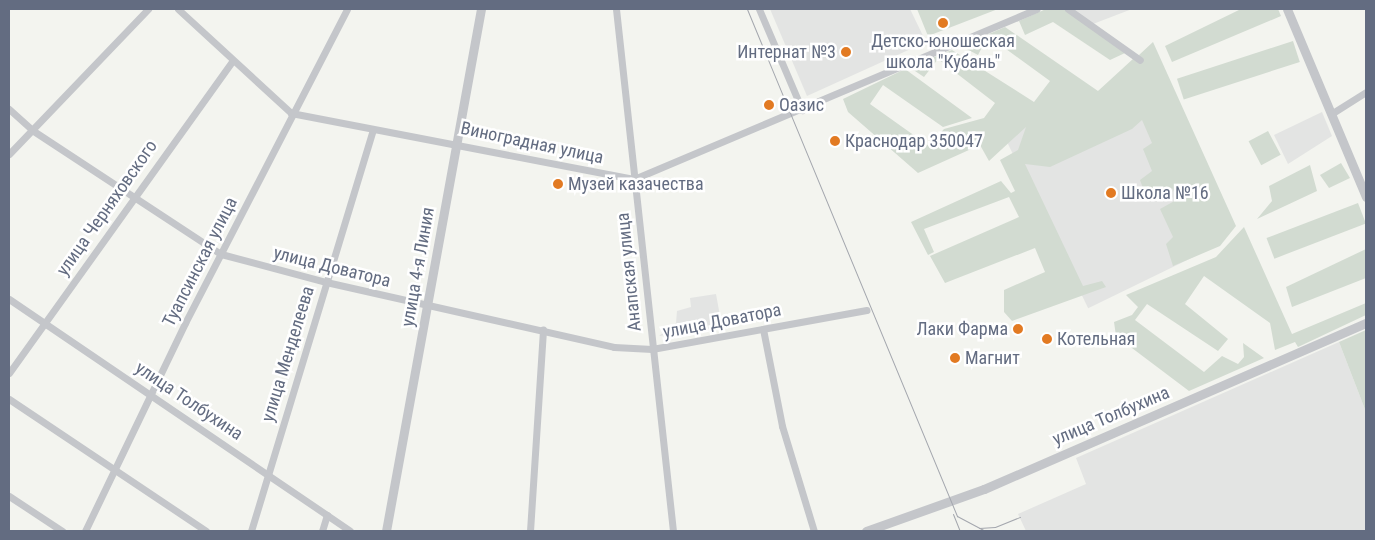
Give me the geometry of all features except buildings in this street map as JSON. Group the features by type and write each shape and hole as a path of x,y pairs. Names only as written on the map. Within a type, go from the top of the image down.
{"street":[{"path":"9,154 148,9"},
{"name":"Виноградная улица","path":"178,9 232,61 292,113 373,130 457,142 634,179"},
{"name":"Туапсинская улица","path":"86,531 150,394 220,254 347,9"},
{"name":"улица 4-я Линия","path":"386,531 481,9"},
{"name":"Анапская улица","path":"616,9 673,531"},
{"path":"759,9 802,110"},
{"path":"634,179 802,110 1037,9"},
{"path":"1068,9 1140,60"},
{"path":"1287,9 1366,197"},
{"name":"улица Черняховского","path":"9,373 131,197 232,61"},
{"path":"1331,114 1366,92"},
{"name":"улица Доватора","path":"9,108 32,130 220,254 427,306 543,329 614,347 652,350 866,310"},
{"name":"улица Менделеева","path":"250,531 373,130"},
{"name":"улица Толбухина","path":"9,299 350,531"},
{"name":"улица Толбухина","path":"866,531 984,490 1366,323"},
{"path":"530,531 543,329"},
{"path":"763,329 782,426 814,531"},
{"path":"9,399 206,531"},
{"path":"9,496 62,531"},
{"path":"322,531 327,515"}],"shaded area":[{"name":"Интернат №3","path":"770,9 910,9 926,42 807,96"},
{"name":"Детско-юношеская школа \"Кубань\"","path":"917,9 998,9 928,36"},
{"path":"1046,9 1065,9 1125,53 1110,60 1053,22 1025,35 1019,21"},
{"path":"1070,9 1132,9 1093,24"},
{"path":"1241,9 1278,9 1281,16 1172,62 1165,46"},
{"path":"1005,27 1098,91 1134,58 1141,62 1139,55 1153,42 1236,226 1220,246 1173,266 1166,244 1173,237 1160,209 1178,199 1172,188 1147,199 1140,180 1152,171 1143,149 1152,143 1142,120 1132,129 1050,167 1025,164 1083,286 1102,281 1106,287 1012,321 1004,312 1004,290 1045,272 1035,248 945,283 930,256 1019,217 1009,197 924,229 934,252 928,255 911,222 1001,181 1011,193 1015,191 1000,160 1018,150 1026,127 989,161 980,145 918,173 848,112 843,99 905,69 972,118 943,127 883,85 870,104 929,146 944,129 984,118 995,103 938,59 924,77 909,67 952,50 1034,102 1050,81 988,36 978,55 961,46"},
{"path":"1293,41 1300,62 1184,100 1177,79"},
{"name":"Школа №16","path":"1133,74 1217,246 1088,308 1004,137"},
{"path":"1322,112 1332,136 1288,164 1274,135"},
{"path":"1268,131 1281,155 1261,165 1249,141"},
{"path":"1341,163 1350,178 1329,188 1320,175"},
{"path":"1310,165 1317,191 1257,219 1272,201 1269,186"},
{"path":"1358,203 1366,224 1274,259 1267,238"},
{"path":"1244,227 1292,334 1366,303 1366,315 1298,347 1295,342 1275,350 1270,323 1204,276 1185,304 1228,339 1218,351 1147,304 1135,320 1204,372 1222,356 1238,364 1244,357 1243,343 1264,358 1189,391 1116,336 1114,322 1132,315 1138,307 1126,295 1216,257"},
{"path":"1366,249 1366,278 1292,307 1286,287"},
{"path":"716,294 722,327 659,336 676,323 677,311 691,307 690,298"},
{"path":"1366,330 1366,412 1339,342"},
{"path":"1339,342 1366,412 1366,531 1026,531 1018,514 1086,484 1076,458"}],"tram line":[{"path":"747,9 957,516 985,531"},
{"path":"953,514 960,531"},
{"path":"979,528 995,527 1020,517"}],"place":[{"name":"Детско-юношеская школа \"Кубань\"","path":"943,23"},
{"name":"Интернат №3","path":"846,52"},
{"name":"Оазис","path":"769,105"},
{"name":"Краснодар 350047","path":"835,141"},
{"name":"Музей казачества","path":"558,184"},
{"name":"Школа №16","path":"1111,193"},
{"name":"Лаки Фарма","path":"1018,329"},
{"name":"Котельная","path":"1047,339"},
{"name":"Магнит","path":"955,358"}]}
